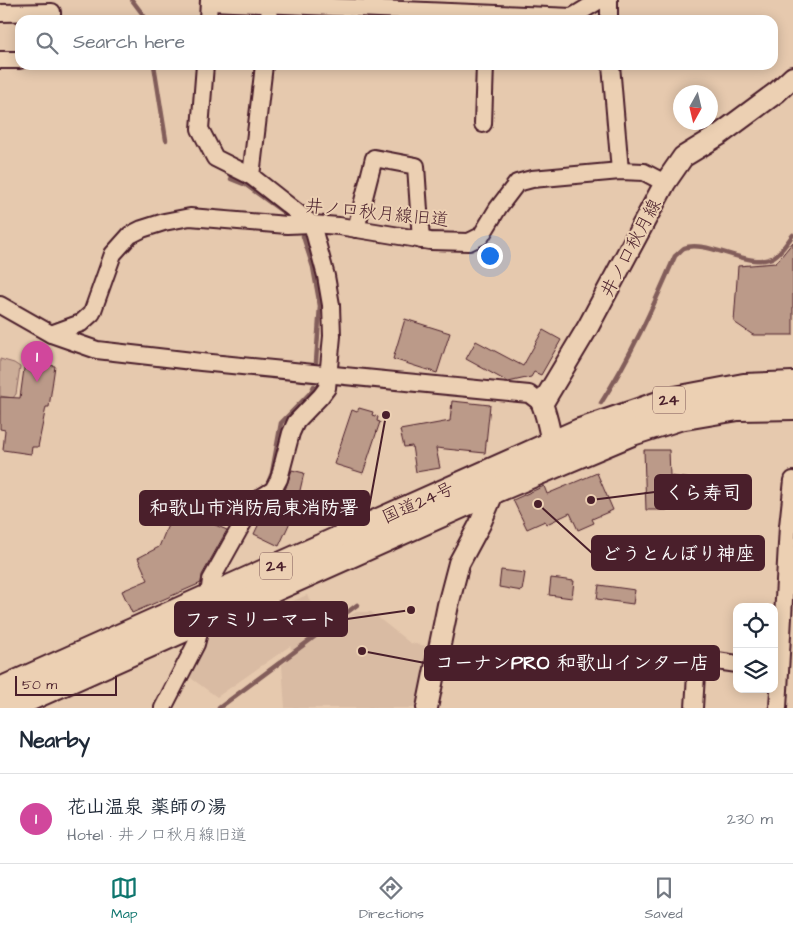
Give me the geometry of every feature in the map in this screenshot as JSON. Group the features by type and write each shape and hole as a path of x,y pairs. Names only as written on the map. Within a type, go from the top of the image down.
{"highway":[{"name":"国道24号","path":"555,453 580,431 670,400 744,386 793,384"},
{"name":"国道24号","path":"0,690 209,595 491,481 555,453 632,434 679,418 738,408 793,407"},
{"name":"国道24号","path":"8,708 203,620 491,481"}],"main road":[{"name":"井ノ口秋月線","path":"542,404 588,327 666,183 683,157 719,135 777,92 793,77"},
{"path":"542,404 548,417 555,453"},
{"path":"427,708 448,605 459,563 480,524 491,481"}],"street":[{"path":"575,15 600,0"},
{"path":"609,0 609,15"},
{"path":"209,15 210,1 270,12 400,15"},
{"path":"0,13 19,6 52,12 52,15"},
{"path":"0,60 15,60"},
{"path":"163,708 196,644 211,580 255,501 273,490 279,480 291,433 296,422 327,388 332,336 331,305 326,276 312,224 251,176 215,158 200,129 205,70"},
{"path":"251,176 263,70"},
{"path":"483,124 485,70"},
{"path":"611,70 620,171"},
{"path":"356,229 374,158 416,166 421,240"},
{"name":"井ノ口秋月線旧道","path":"51,334 81,324 92,313 113,254 130,235 164,222 190,217 287,225 312,224 421,240 469,242 481,236 498,208 517,183 532,179 620,171 644,172 666,183"},
{"path":"0,305 51,334 97,350 529,394 542,404"},
{"path":"778,656 793,480"},
{"path":"694,708 697,658 733,663"},
{"path":"778,693 778,708"}],"shaded area":[{"path":"0,359 20,367 16,394 13,398 0,396"},
{"path":"307,595 324,632 356,612 371,612 410,643 433,647 422,708 285,708 282,665 294,655 290,646 217,697 188,676 207,638"}],"building":[{"path":"793,242 793,335 753,335 734,322 738,266 776,263"},
{"path":"405,319 450,333 437,373 393,359"},
{"path":"543,330 561,340 541,375 534,372 531,377 508,382 466,359 476,341 523,366"},
{"path":"25,362 55,366 49,407 46,407 38,447 32,447 31,454 3,450 5,430 0,429 0,397 20,398"},
{"path":"452,401 490,405 485,453 436,448 440,468 416,472 412,446 404,447 400,430 450,421"},
{"path":"359,408 373,412 372,415 378,417 377,421 380,422 363,473 334,464 352,410 357,412"},
{"path":"644,450 669,450 670,476 714,482 711,503 666,497 667,510 646,510"},
{"path":"292,470 304,473 298,499 283,496"},
{"path":"597,473 613,510 592,519 594,523 578,530 570,513 547,524 545,521 527,529 513,500 544,486 547,494"},
{"path":"175,508 227,530 202,575 201,583 132,613 122,591 148,580 138,558 159,547"},
{"path":"266,509 291,520 279,546 254,534"},
{"path":"501,570 525,573 522,591 499,587"},
{"path":"551,578 574,581 572,598 549,595"},
{"path":"599,585 635,590 633,604 597,599"}],"waterway":[{"path":"132,0 143,15"},
{"path":"155,70 166,140"},
{"path":"231,179 246,185 290,217"},
{"path":"601,403 641,331 675,256 684,248 693,246 705,247 743,258 766,260 778,254 793,235"},
{"path":"303,236 313,267 320,306 316,362"},
{"path":"268,483 272,473 281,423 311,392 314,386"},
{"path":"219,708 357,605"}],"place":[{"name":"花山温泉 薬師の湯","path":"37,382"},
{"name":"和歌山市消防局東消防署","path":"386,415"},
{"name":"くら寿司","path":"591,500"},
{"name":"どうとんぼり神座","path":"538,504"},
{"name":"ファミリーマート","path":"411,610"},
{"name":"コーナンPRO 和歌山インター店","path":"362,651"}]}
